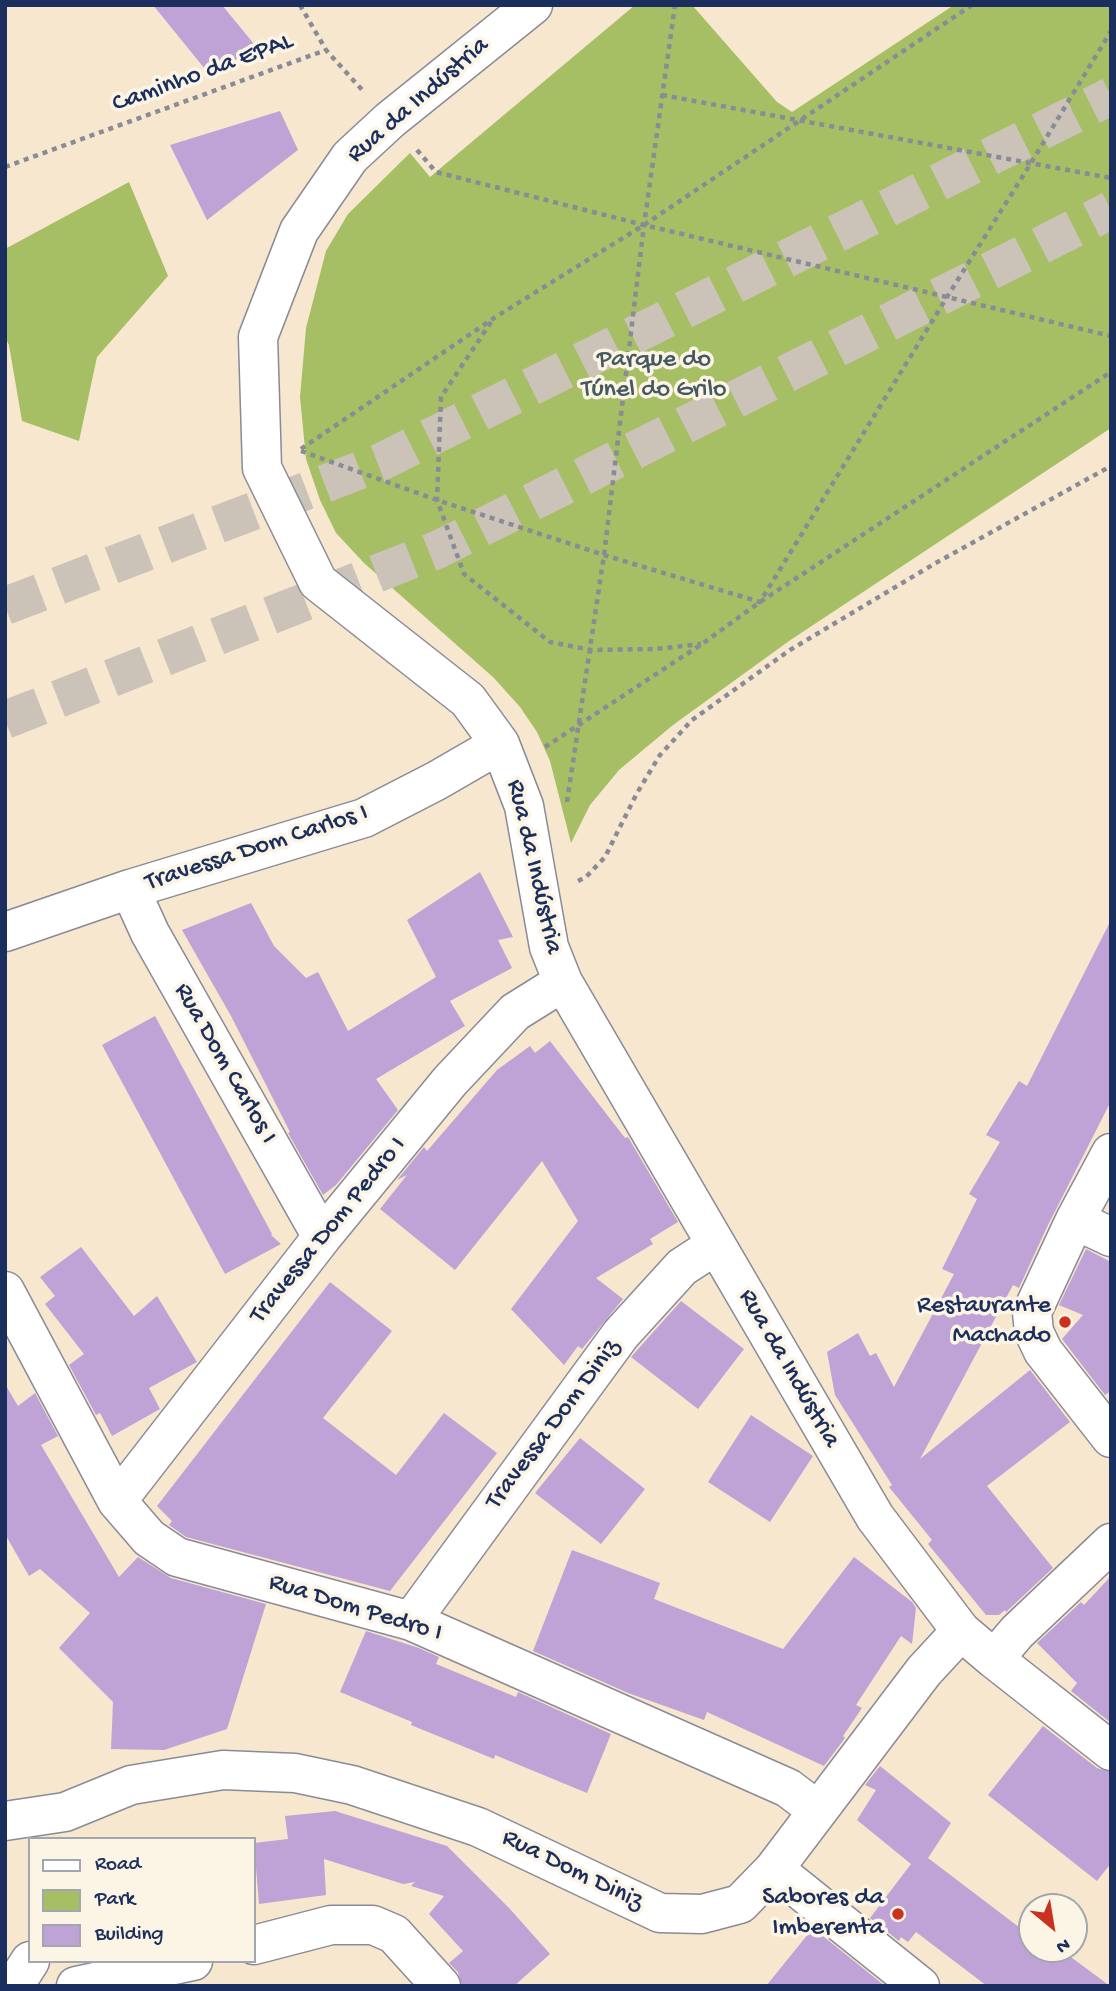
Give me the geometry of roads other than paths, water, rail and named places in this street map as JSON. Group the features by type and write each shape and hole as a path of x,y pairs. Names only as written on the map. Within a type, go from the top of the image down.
{"street":[{"name":"Rua da Indústria","path":"533,5 390,120 349,157 299,231 258,337 262,468 318,582 468,701 505,757 524,806 549,947 563,982 875,1517 961,1631 1111,1751"},
{"name":"Travessa Dom Carlos I","path":"5,932 130,889 364,818 436,781 505,757"},
{"name":"Rua Dom Carlos I","path":"130,889 150,933 323,1237"},
{"name":"Travessa Dom Pedro I","path":"117,1502 323,1237 460,1071 516,1012 563,982"},
{"path":"1111,1153 1075,1220 1032,1312 1034,1332 1043,1351 1111,1438"},
{"path":"1075,1220 1111,1237"},
{"name":"Travessa Dom Diniz","path":"411,1621 621,1334 682,1267 716,1245"},
{"name":"Rua Dom Pedro I","path":"5,1291 117,1502 149,1538 177,1557 411,1621 788,1788 817,1810"},
{"path":"994,1659 1017,1632 1111,1543"},
{"name":"Rua Dom Diniz","path":"5,1821 69,1825 131,1785 184,1776 223,1770 295,1773 352,1785 478,1826 660,1913 702,1914 740,1903 774,1869 924,1671 961,1631"},
{"path":"774,1869 920,1986"},
{"path":"256,1944 331,1925 373,1924 394,1934 441,1986"},
{"path":"14,1986 29,1963"},
{"path":"76,1986 175,1969"}],"tunnel":[{"path":"5,606 379,463 1111,96"},
{"path":"5,720 439,549 1111,210"}],"place":[{"name":"Restaurante Machado","path":"1065,1322"},
{"name":"Sabores da Imberenta","path":"898,1914"}],"park label":[{"name":"Parque do Túnel do Grilo","path":"654,376"}]}
